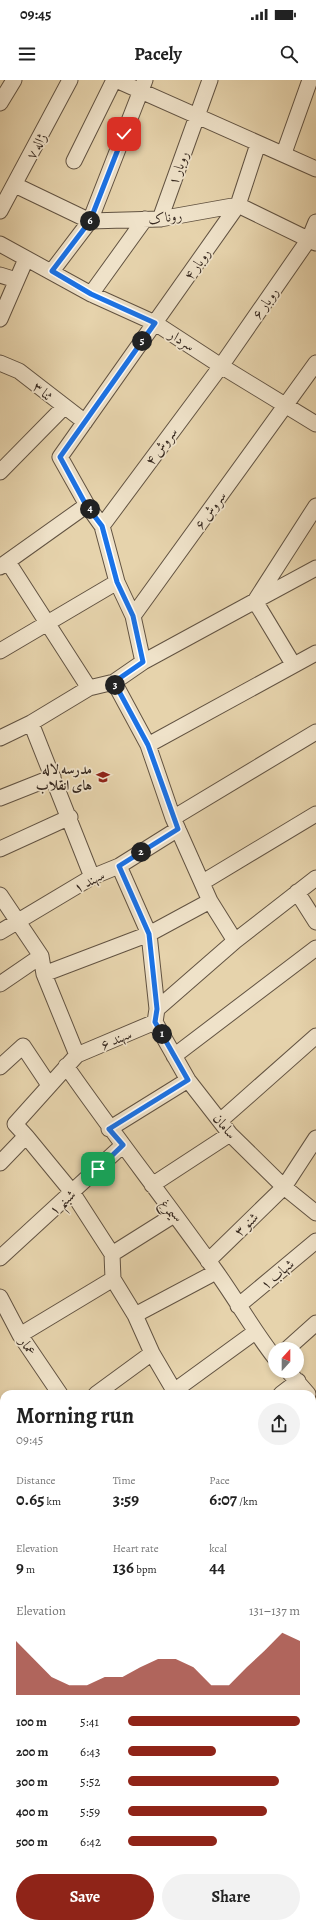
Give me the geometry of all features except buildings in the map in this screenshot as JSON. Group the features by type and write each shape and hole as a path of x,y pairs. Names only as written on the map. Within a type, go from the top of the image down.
{"street":[{"path":"0,104 14,80"},
{"name":"ژاله ۷","path":"0,211 70,80"},
{"path":"74,161 115,80 143,85 197,117 316,168"},
{"name":"روبار ۱","path":"160,219 210,80"},
{"path":"284,153 310,80"},
{"path":"52,271 90,221 143,85"},
{"name":"روبار ۴","path":"86,505 60,457 238,205 258,144"},
{"path":"15,185 90,221"},
{"path":"238,205 312,241"},
{"name":"روناک","path":"90,221 160,219 238,205"},
{"path":"91,294 145,219"},
{"name":"روبار ۶","path":"221,366 312,241 316,222"},
{"name":"سردار","path":"0,244 26,259 52,271 91,294 155,323 221,366 316,424"},
{"path":"0,319 26,259"},
{"path":"0,275 16,280"},
{"name":"ثنا ۳","path":"0,363 19,371 85,422"},
{"name":"سروش ۶","path":"133,616 316,363"},
{"name":"سروش ۴","path":"102,526 221,366"},
{"path":"0,472 64,407"},
{"path":"89,688 47,622 4,565 86,505 102,526 117,582 133,616 143,662"},
{"path":"254,601 316,506"},
{"path":"0,738 31,723 89,688 114,682 143,662 316,568"},
{"path":"0,651 117,582"},
{"path":"254,601 293,664"},
{"path":"148,745 293,664 316,653"},
{"path":"114,682 148,745 176,824 203,882 210,901 235,941"},
{"path":"31,723 70,817 92,877"},
{"name":"سهند ۱","path":"0,932 92,877 119,866 176,824 316,732"},
{"path":"0,798 54,777"},
{"path":"203,882 316,814"},
{"path":"0,849 70,817"},
{"path":"119,866 149,934 156,1016"},
{"name":"سهند ۶","path":"26,1136 15,1124 71,1060 156,1016 235,941 316,878"},
{"path":"297,892 316,922"},
{"path":"0,895 19,921 41,956 0,984"},
{"path":"44,974 149,934 210,901"},
{"path":"174,1056 316,948"},
{"name":"سیمرغ","path":"41,956 44,974 71,1060 109,1129 123,1145 212,1266 255,1332 268,1349"},
{"name":"سامان","path":"156,1016 174,1056 188,1080 230,1134 284,1187 316,1213"},
{"path":"220,1121 316,1036"},
{"path":"0,1067 23,1046 49,1085"},
{"path":"109,1129 188,1080"},
{"path":"152,1185 230,1134"},
{"path":"0,1163 26,1136 72,1192 112,1254 113,1279 135,1315 152,1353 174,1390"},
{"name":"شنو ۳","path":"135,1315 212,1266 284,1187 316,1138"},
{"name":"شبنم ۱","path":"0,1258 123,1145"},
{"path":"112,1254 174,1215"},
{"name":"شهاب ۱","path":"238,1306 316,1241"},
{"path":"20,1335 113,1279"},
{"name":"عمار","path":"0,1296 20,1335 57,1390"},
{"path":"295,1342 316,1323"},
{"path":"178,1390 255,1332"},
{"path":"101,1390 152,1353"},
{"path":"283,1390 292,1378"},
{"path":"295,1378 305,1390"}],"place":[{"name":"مدرسه لاله های انقلاب","path":"103,777"}],"route":[{"path":"98,1169 123,1145 109,1129 188,1080 155,1022 157,1009 149,934 119,866 178,829 148,745 114,682 143,662 133,616 117,582 102,526 86,505 60,457 155,323 91,294 52,271 90,221 124,134"}]}
